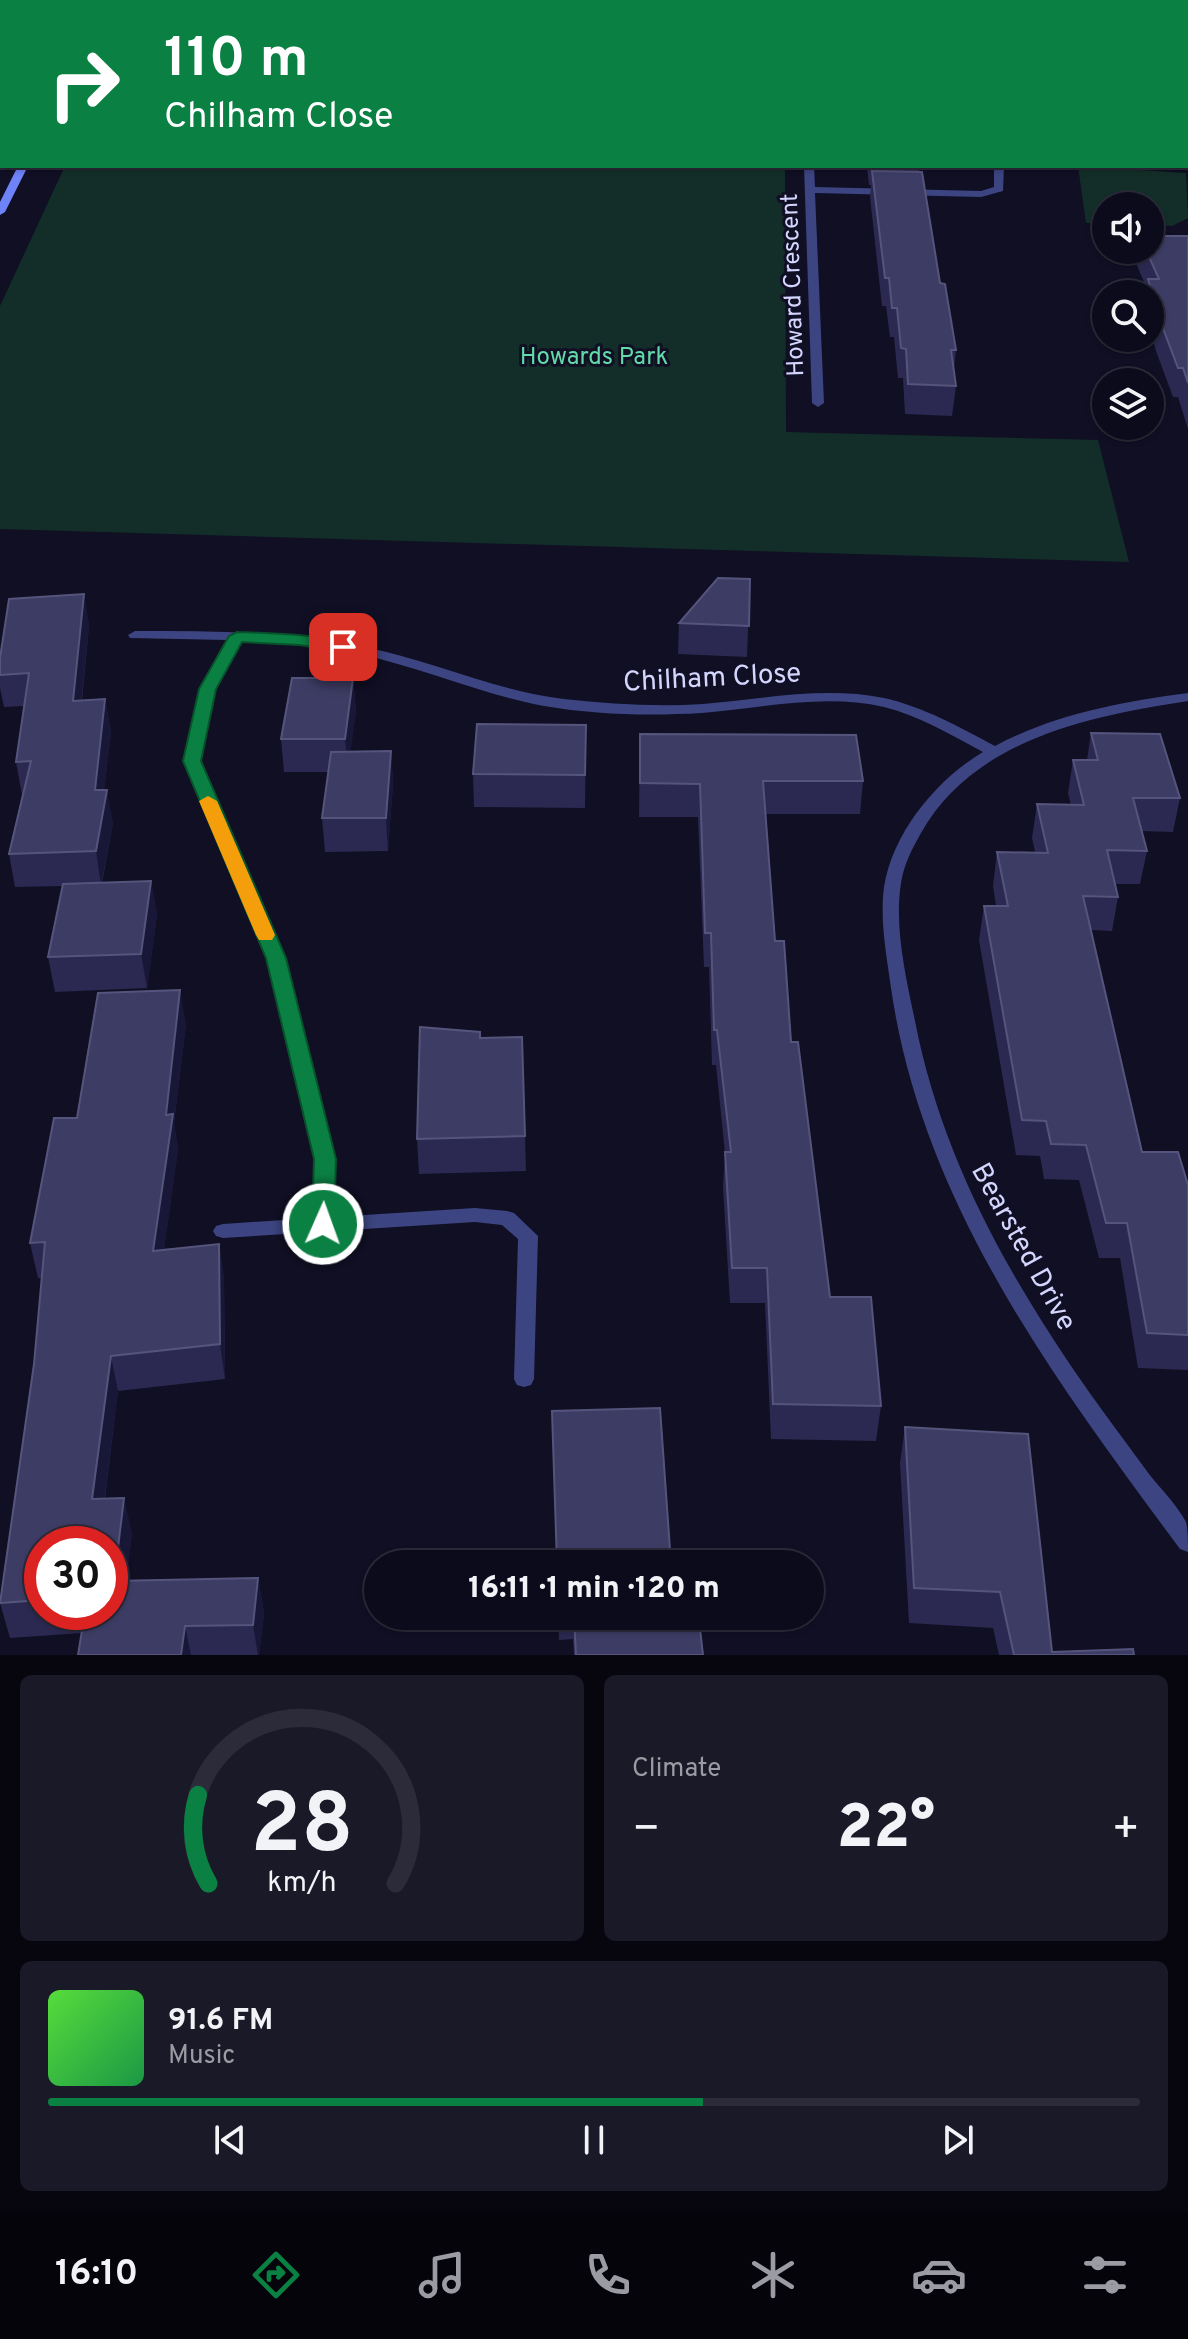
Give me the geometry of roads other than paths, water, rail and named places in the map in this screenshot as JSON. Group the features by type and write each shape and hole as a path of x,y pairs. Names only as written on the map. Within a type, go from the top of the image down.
{"main road":[{"path":"0,212 22,168"}],"street":[{"name":"Howard Crescent","path":"809,168 818,403"},
{"path":"810,190 981,194 999,189 999,168"},
{"name":"Chilham Close","path":"135,635 299,640 365,651 543,701 572,705 632,709 702,708 800,696 852,699 909,710 992,751"},
{"path":"237,636 207,689 192,761 276,958 325,1159 323,1224"},
{"name":"Bearsted Drive","path":"1188,697 1124,705 1067,720 992,751 965,770 915,828 899,857 890,920 902,1010 935,1134 984,1240 1061,1369 1188,1542"},
{"path":"223,1231 475,1215 507,1218 528,1236 524,1379"}],"park label":[{"name":"Howards Park","path":"594,356"}]}
